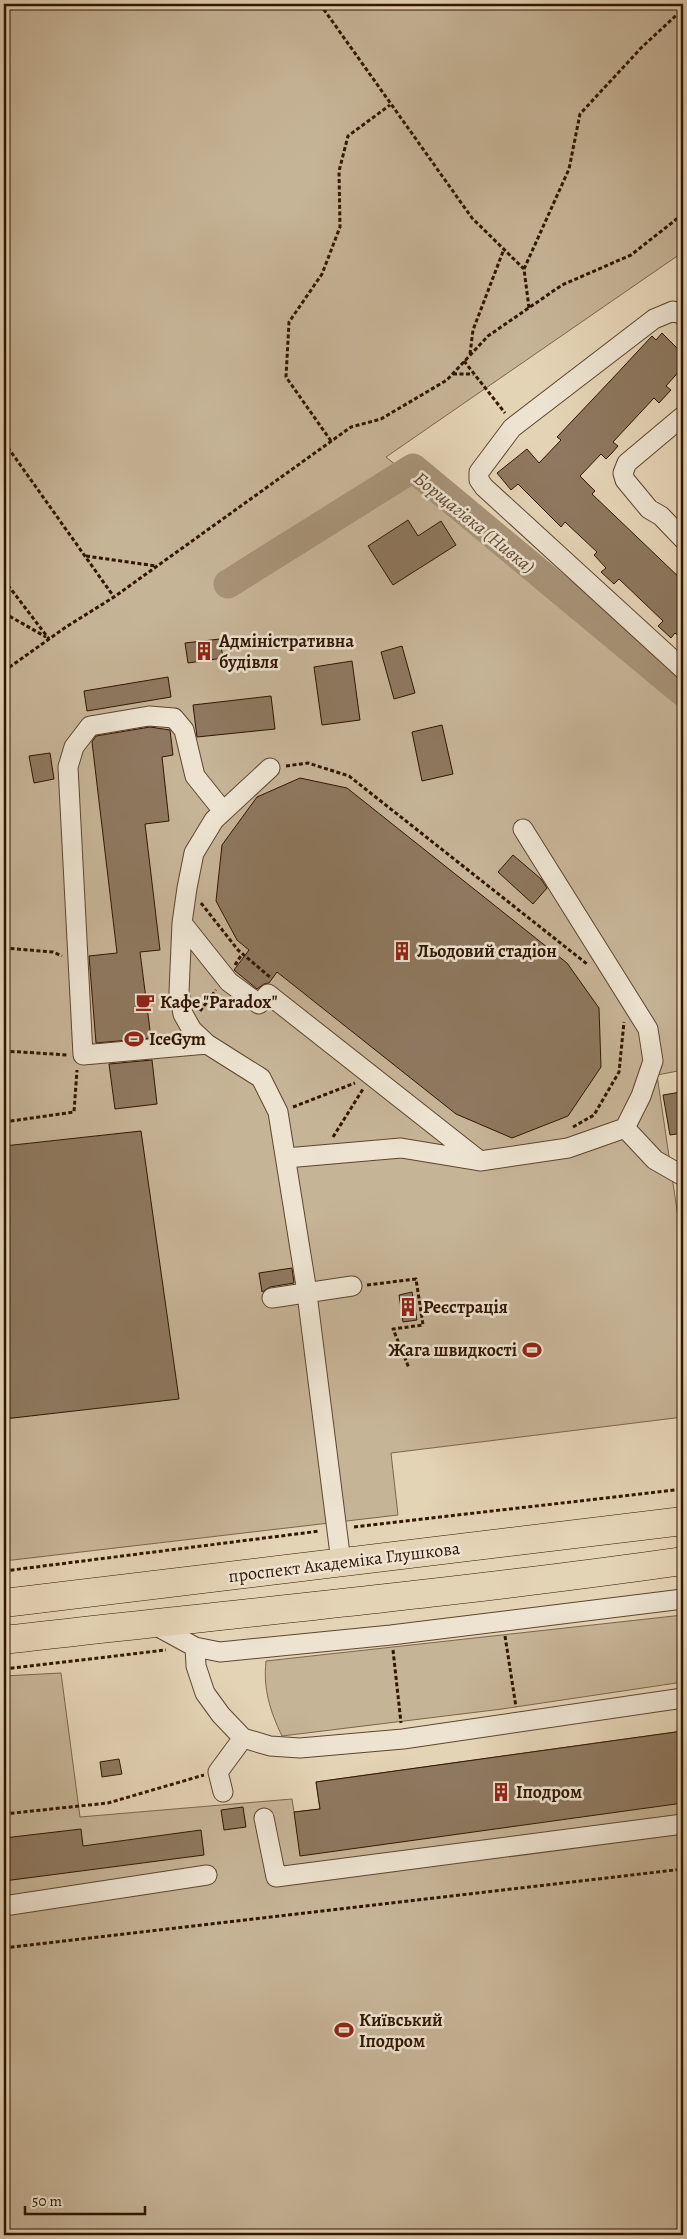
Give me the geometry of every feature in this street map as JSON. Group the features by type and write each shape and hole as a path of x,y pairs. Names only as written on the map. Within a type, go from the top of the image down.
{"highway":[{"name":"проспект Академіка Глушкова","path":"4,1603 683,1521"},
{"path":"4,1640 337,1604 683,1561"}],"lane":[{"path":"683,315 673,311 654,319 515,426 479,472 479,480 484,487 683,669"},
{"path":"683,416 627,463 623,472 625,480 649,509 661,516 683,539"},
{"path":"207,1044 83,1055 68,767 74,746 90,726 149,716 174,718 184,730 195,776 223,811"},
{"path":"270,768 214,820 194,853 182,923 179,992 183,1014 192,1030 207,1044 261,1078 278,1112 306,1293 341,1562"},
{"path":"286,1158 401,1148 480,1161 568,1148 625,1128 641,1096 653,1061 648,1029 523,829"},
{"path":"182,923 229,982 259,1004 268,994 480,1161"},
{"path":"625,1128 655,1160 683,1176"},
{"path":"272,1298 352,1286"},
{"path":"151,1623 194,1647 220,1652 391,1635 683,1599"},
{"path":"194,1647 196,1666 205,1693 221,1715 243,1738 270,1746 300,1748 403,1739 683,1698"},
{"path":"223,1792 218,1772 243,1738"},
{"path":"264,1818 276,1876 683,1824"},
{"path":"4,1906 207,1875"}],"path":[{"path":"320,4 472,218 524,269"},
{"path":"529,308 524,269 569,169 580,114 642,46 683,9"},
{"path":"331,441 286,377 289,322 322,274 340,227 339,171 348,136 390,105"},
{"path":"4,671 114,597 351,427 381,419 446,380 488,336 562,285 630,255 683,214"},
{"path":"470,355 473,330 504,249"},
{"path":"464,361 515,426"},
{"path":"452,374 475,374"},
{"path":"4,442 114,597"},
{"path":"86,556 157,566"},
{"path":"4,580 49,639"},
{"path":"4,613 49,639"},
{"path":"270,768 308,763 349,776 588,965"},
{"path":"187,888 211,913 238,950 279,984"},
{"path":"4,948 53,952 78,962"},
{"path":"569,1129 594,1114 619,1072 624,1016"},
{"path":"4,1050 56,1056 83,1055 76,1073 74,1112 4,1122"},
{"path":"278,1112 372,1076"},
{"path":"322,1155 372,1076"},
{"path":"352,1286 416,1279 423,1325 394,1329 409,1368"},
{"path":"502,1622 519,1722"},
{"path":"391,1635 403,1739"},
{"path":"4,1669 168,1650"},
{"path":"4,1814 108,1803 218,1772"},
{"path":"4,1948 683,1869"}],"shaded area":[{"path":"4,4 683,4 683,252 386,457 683,698 683,1070 657,1075 683,1251 683,1417 391,1453 398,1515 4,1561"},
{"path":"683,1615 683,1682 502,1709 282,1736 271,1709 267,1690 266,1661"},
{"name":"Київський Іподром","path":"61,1673 80,1817 292,1799 294,1812 320,1809 316,1782 683,1731 683,2235 4,2235 4,1676"}],"building":[{"path":"662,333 683,354 683,367 666,386 671,390 659,403 654,398 613,442 618,446 612,453 606,459 601,454 580,476 595,491 592,494 683,581 683,640 675,633 671,638 658,626 663,621 619,579 614,584 601,572 606,568 594,555 597,552 565,522 561,527 518,484 511,490 497,473 527,449 539,463 561,440 557,437 652,336 656,340"},
{"path":"408,520 418,536 441,521 456,545 393,585 368,546"},
{"name":"Адміністративна будівля","path":"220,639 223,658 188,663 185,643"},
{"path":"402,646 415,693 394,699 381,652"},
{"path":"352,661 360,720 322,725 314,667"},
{"path":"168,677 171,697 87,711 84,691"},
{"path":"271,696 275,729 197,737 193,705"},
{"path":"442,725 453,774 422,781 412,732"},
{"path":"150,727 170,730 173,755 162,757 169,821 145,824 160,950 140,952 151,1038 96,1043 89,956 117,953 92,742 96,736"},
{"path":"50,753 54,779 34,783 29,756"},
{"name":"Льодовий стадіон","path":"300,778 347,788 567,963 599,1008 601,1067 568,1116 512,1138 456,1114 277,972 269,983 257,989 234,970 249,950 237,940 216,901 222,845 257,797"},
{"path":"513,855 541,879 547,888 533,904 498,872"},
{"path":"152,1060 157,1104 115,1109 109,1064"},
{"path":"681,1092 683,1133 670,1135 663,1095"},
{"path":"141,1131 179,1399 4,1419 4,1146"},
{"path":"292,1268 294,1283 270,1287 262,1292 259,1273"},
{"name":"Реєстрація","path":"412,1292 417,1320 403,1322 399,1295"},
{"name":"Іподром","path":"683,1731 683,1803 300,1856 294,1812 320,1809 316,1782"},
{"path":"119,1759 122,1774 102,1777 100,1762"},
{"path":"243,1807 246,1827 224,1830 221,1810"},
{"path":"81,1829 83,1846 201,1830 204,1855 4,1881 4,1838"}],"waterway":[{"name":"Борщагівка (Нивка)","path":"228,584 413,468 683,692"}],"place":[{"name":"Адміністративна будівля","path":"204,651"},
{"name":"Льодовий стадіон","path":"402,951"},
{"name":"Кафе \"Paradox\"","path":"145,1002"},
{"name":"IceGym","path":"134,1039"},
{"name":"Реєстрація","path":"408,1307"},
{"name":"Жага швидкості","path":"532,1350"},
{"name":"Іподром","path":"501,1792"},
{"name":"Київський Іподром","path":"344,2030"}]}
